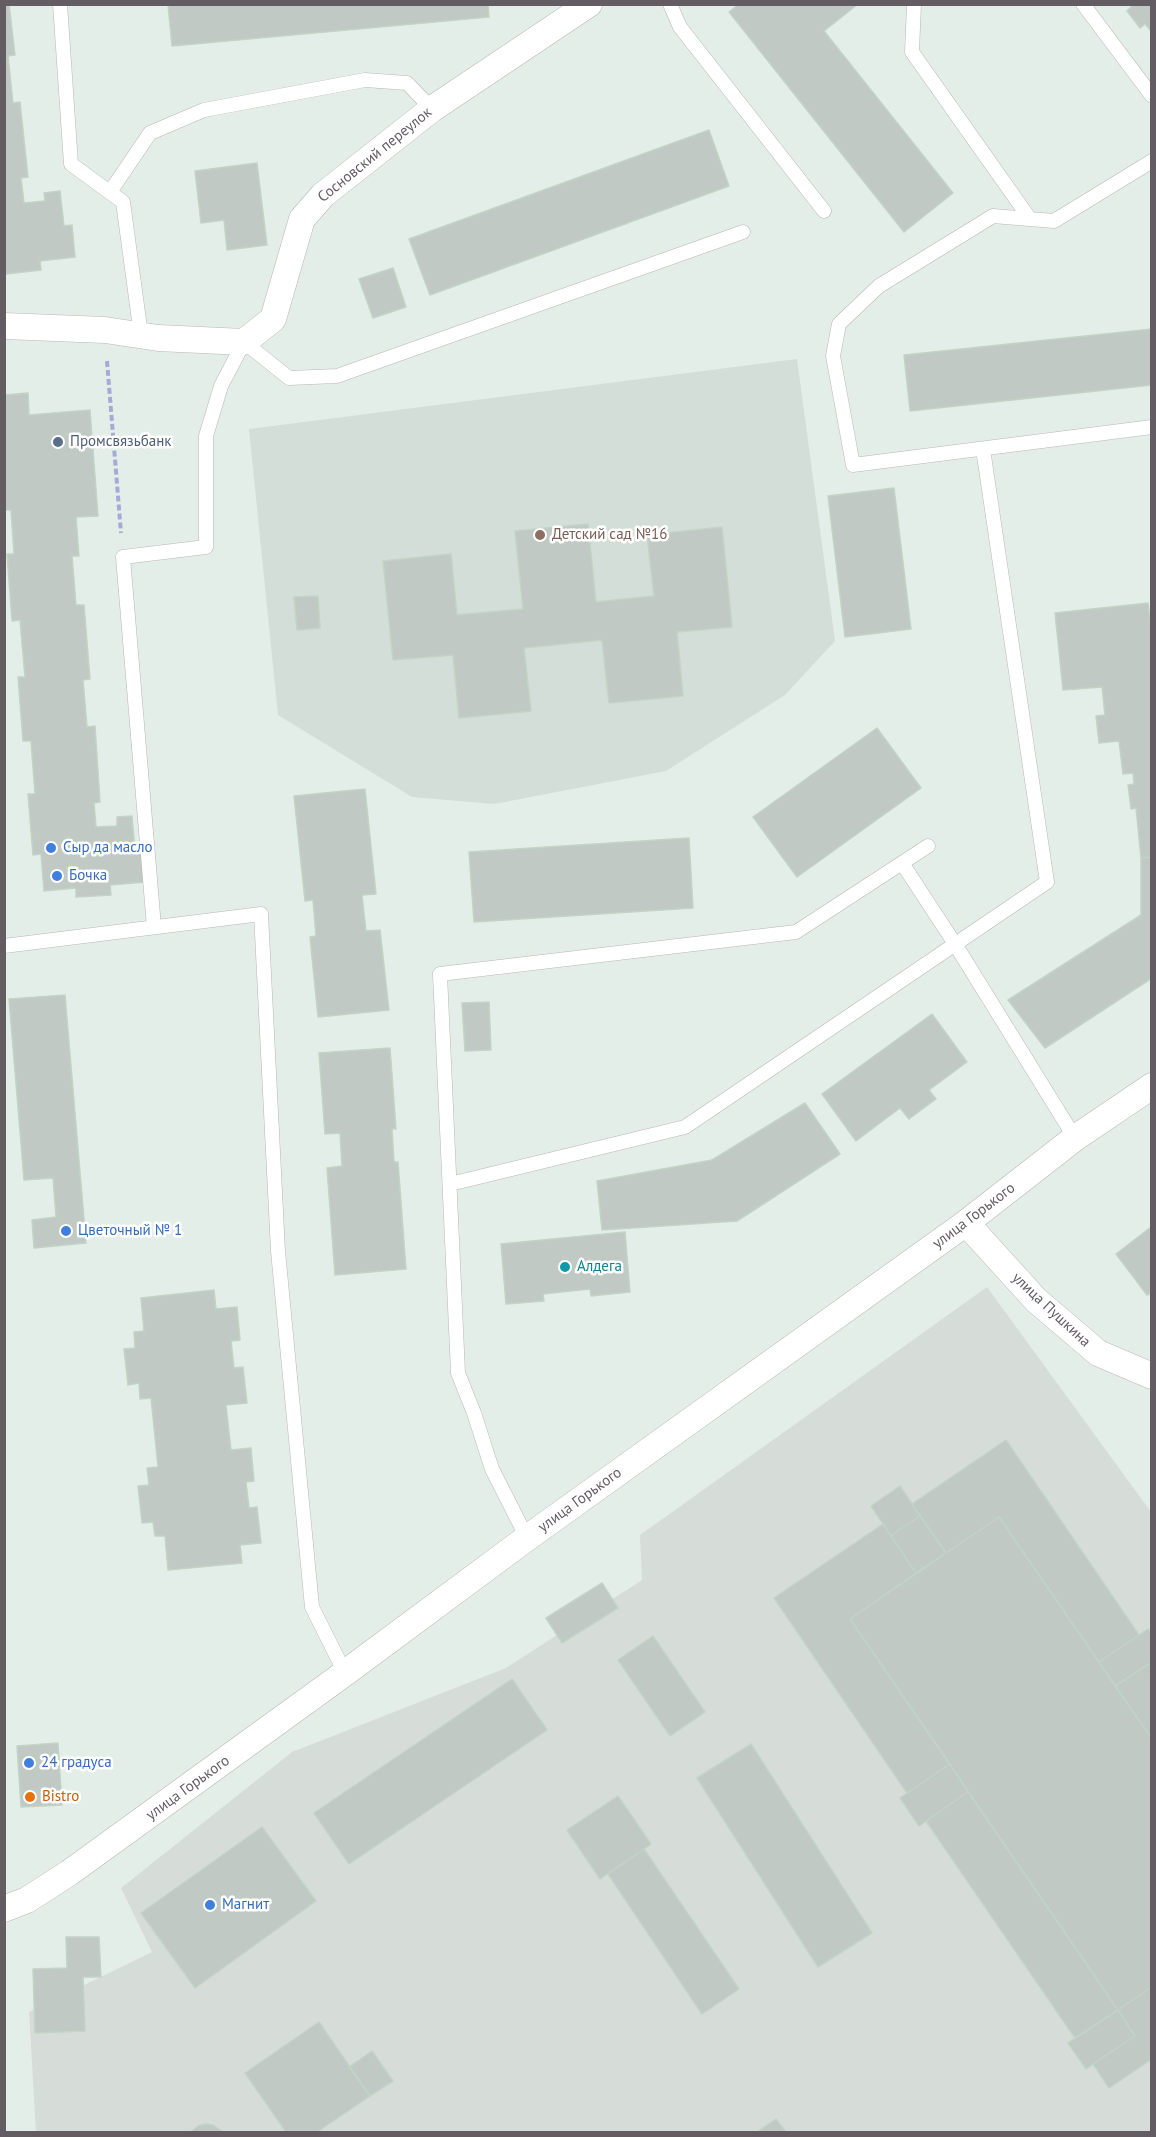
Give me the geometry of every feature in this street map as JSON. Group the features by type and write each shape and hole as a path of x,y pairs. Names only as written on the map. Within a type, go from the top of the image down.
{"street":[{"name":"Сосновский переулок","path":"244,342 273,319 302,219 322,195 432,109 589,4"},
{"path":"4,326 105,330 158,338 244,342"},
{"name":"улица Горького","path":"4,1909 27,1900 69,1874 527,1538 966,1223 1075,1138 1152,1086"},
{"name":"улица Пушкина","path":"966,1223 1036,1300 1098,1353 1152,1376"}],"lane":[{"path":"60,4 71,164 123,202 141,335"},
{"path":"670,4 680,27 824,211"},
{"path":"914,4 912,52 1030,219"},
{"path":"1083,4 1152,96"},
{"path":"110,192 150,133 204,110 365,80 407,83 432,109"},
{"path":"1152,161 1054,221 993,216 879,286 838,324 833,356 853,465 1152,427"},
{"path":"154,927 123,557 206,547 207,436 220,386 244,342 289,378 337,376 743,232"},
{"path":"450,1184 685,1127 1047,882 983,449"},
{"path":"527,1538 492,1469 458,1373 440,974 796,932 928,846"},
{"path":"902,863 1075,1138"},
{"path":"4,946 261,914 278,1251 312,1606 345,1673"}],"path":[{"path":"105,330 123,557"}],"shaded area":[{"name":"Детский сад №16","path":"797,359 835,641 785,695 666,771 494,804 412,797 278,715 249,429"},
{"path":"987,1287 1151,1512 1151,2132 36,2132 29,2012 152,1952 121,1888 292,1752 506,1668 642,1580 640,1535"}],"building":[{"path":"4,4 9,4 15,55 8,56 13,103 20,102 28,177 21,178 24,203 45,201 44,193 60,191 64,226 72,225 75,257 40,261 41,270 6,274 4,264"},
{"path":"168,4 488,4 489,17 172,46"},
{"path":"739,4 858,4 824,31 953,193 904,232 729,12"},
{"path":"1131,4 1152,4 1152,32 1145,24 1140,28 1127,11 1132,6"},
{"path":"709,130 729,186 430,295 409,239"},
{"path":"257,163 267,245 227,250 224,220 201,223 195,171"},
{"path":"393,268 406,307 373,318 359,279"},
{"path":"1152,329 1152,385 910,411 904,355"},
{"path":"28,393 29,415 90,410 98,516 76,517 79,556 72,556 76,605 84,605 90,679 83,680 87,727 95,726 100,802 94,803 96,827 117,826 117,817 132,816 135,851 143,850 145,882 110,885 111,895 76,897 76,888 44,891 41,854 33,855 28,794 35,794 31,741 23,741 18,677 25,677 20,620 12,621 7,554 14,554 11,510 4,510 4,395"},
{"path":"894,488 911,629 845,637 828,496"},
{"path":"588,524 596,602 654,596 647,535 722,527 732,627 677,632 683,696 609,703 602,640 524,648 531,711 459,718 453,655 393,660 383,561 451,554 457,615 523,609 515,531"},
{"path":"318,596 320,628 297,630 294,597"},
{"path":"1148,603 1152,635 1152,857 1141,858 1136,808 1131,809 1128,785 1134,784 1133,773 1123,774 1119,741 1099,743 1096,716 1105,715 1102,687 1063,690 1055,613"},
{"path":"877,728 921,788 797,877 753,817"},
{"path":"365,789 376,894 362,895 366,931 380,930 389,1010 318,1017 310,937 316,936 313,900 305,901 294,796"},
{"path":"689,838 693,908 474,922 469,852"},
{"path":"1152,857 1152,978 1045,1048 1008,1000 1141,915 1141,858"},
{"path":"65,995 86,1243 34,1248 32,1220 56,1217 53,1178 24,1180 9,999"},
{"path":"489,1002 491,1050 465,1051 462,1003"},
{"path":"932,1014 967,1062 929,1090 936,1099 909,1119 900,1108 856,1141 822,1094"},
{"path":"390,1048 396,1129 392,1129 394,1162 398,1162 406,1269 335,1275 327,1168 342,1166 340,1133 325,1134 319,1053"},
{"path":"805,1103 840,1154 737,1221 602,1230 597,1181 712,1160"},
{"path":"1151,1227 1152,1292 1147,1295 1116,1254"},
{"name":"Алдега","path":"625,1232 630,1292 591,1296 590,1289 543,1294 544,1301 506,1304 501,1244"},
{"path":"214,1290 216,1309 237,1307 240,1340 231,1341 234,1368 243,1367 247,1403 226,1405 231,1450 251,1448 254,1481 246,1482 249,1508 257,1507 261,1543 240,1545 242,1563 168,1570 165,1536 155,1536 153,1522 142,1523 138,1486 149,1485 147,1468 158,1467 151,1398 140,1399 139,1383 128,1385 124,1349 135,1348 134,1332 144,1331 141,1298"},
{"path":"1006,1440 1139,1635 1099,1662 999,1517 946,1553 912,1504"},
{"path":"900,1486 920,1516 891,1536 871,1506"},
{"path":"920,1516 946,1553 916,1573 891,1536"},
{"path":"999,1517 1152,1739 1152,1987 1118,2010 850,1619"},
{"path":"883,1524 916,1573 850,1619 950,1764 907,1793 774,1598"},
{"path":"602,1583 618,1608 562,1643 546,1618"},
{"path":"1148,1629 1152,1634 1152,1662 1115,1686 1099,1662"},
{"path":"653,1636 705,1712 670,1736 618,1660"},
{"path":"1152,1662 1152,1739 1115,1686"},
{"path":"512,1679 547,1730 349,1864 314,1813"},
{"path":"58,1743 62,1805 21,1807 17,1746"},
{"path":"751,1744 872,1933 818,1967 697,1778"},
{"path":"950,1764 968,1792 919,1826 900,1798"},
{"path":"968,1792 1118,2010 1075,2038 926,1821"},
{"path":"618,1796 651,1844 600,1879 567,1830"},
{"path":"262,1827 316,1901 195,1988 141,1913"},
{"path":"644,1849 739,1989 702,2014 608,1874"},
{"path":"66,1937 99,1937 101,1977 83,1977 85,2031 35,2033 33,1969 67,1968"},
{"path":"1152,1987 1152,2059 1109,2088 1093,2064 1135,2036 1118,2010"},
{"path":"1118,2010 1135,2036 1086,2069 1068,2043"},
{"path":"319,2022 370,2096 317,2132 286,2132 245,2073"},
{"path":"372,2051 393,2081 370,2096 349,2067"},
{"path":"776,2119 786,2132 757,2132"},
{"path":"213,2125 223,2132 191,2132 198,2126"}],"place":[{"name":"Промсвязьбанк","path":"58,442"},
{"name":"Детский сад №16","path":"540,535"},
{"name":"Сыр да масло","path":"51,848"},
{"name":"Бочка","path":"57,876"},
{"name":"Цветочный № 1","path":"66,1231"},
{"name":"Алдега","path":"565,1267"},
{"name":"24 градуса","path":"29,1763"},
{"name":"Bistro","path":"30,1797"},
{"name":"Магнит","path":"210,1905"}]}
